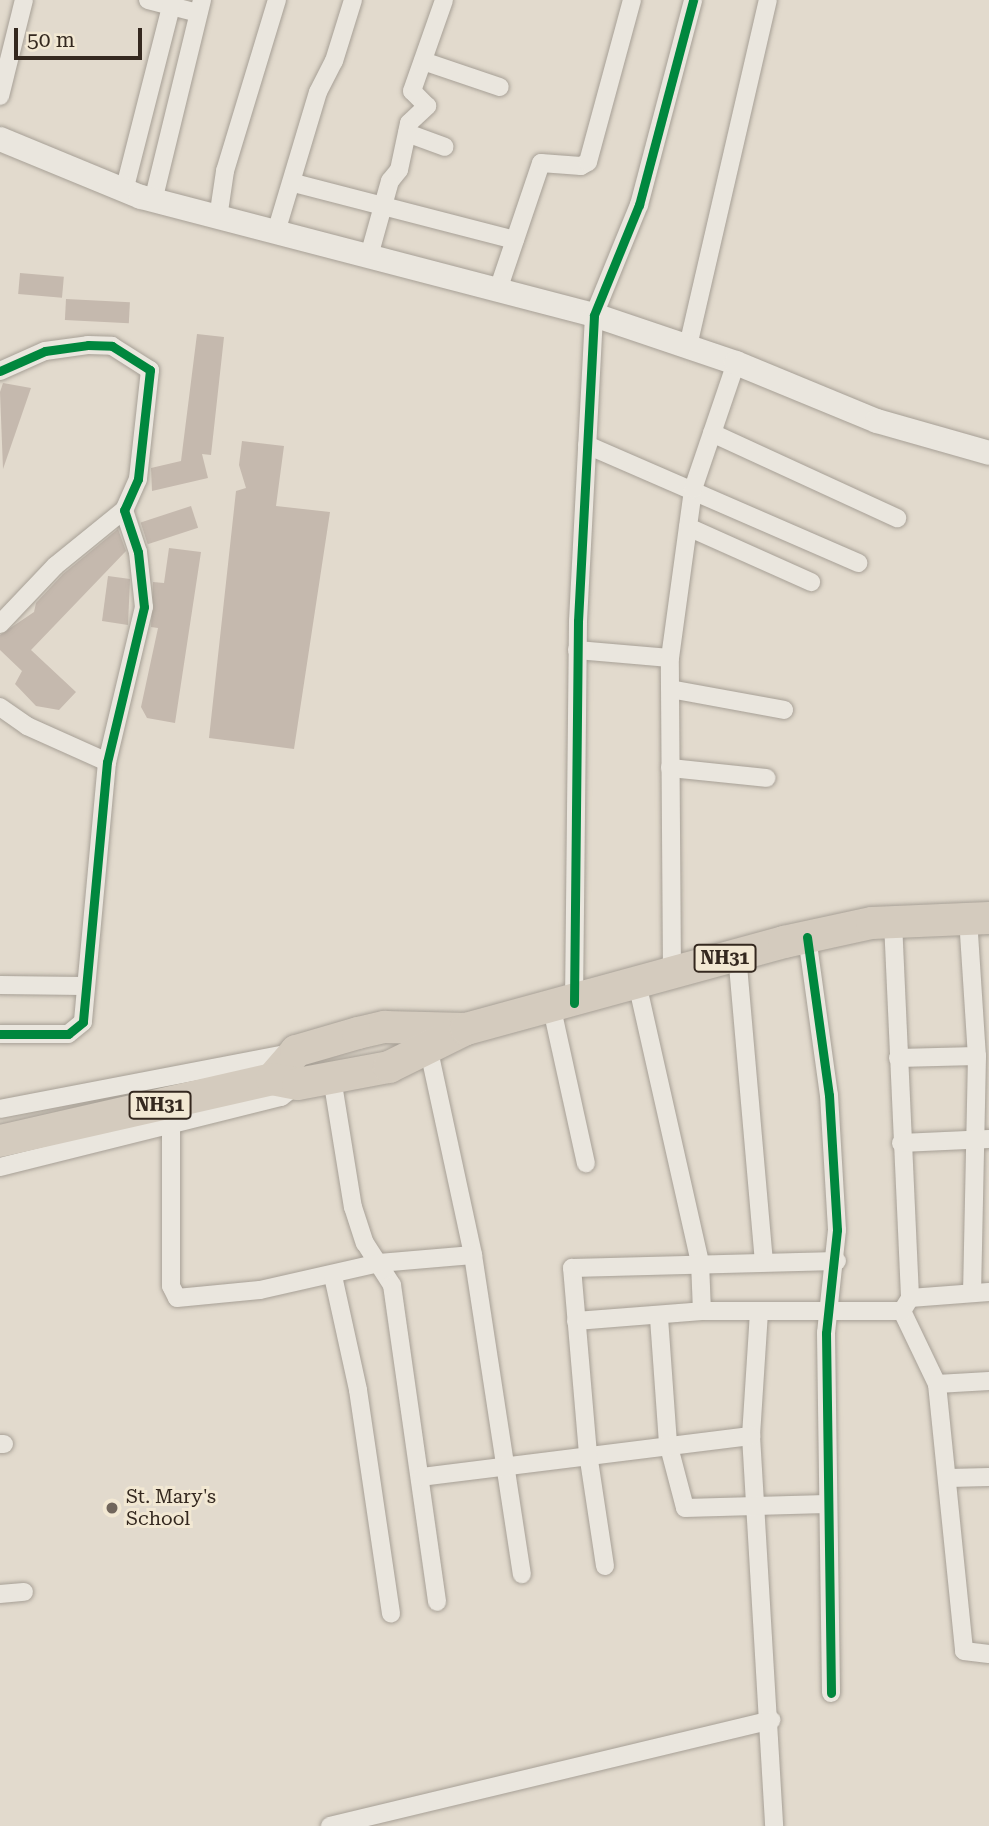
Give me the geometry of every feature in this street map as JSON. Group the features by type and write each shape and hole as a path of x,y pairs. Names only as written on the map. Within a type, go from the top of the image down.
{"highway":[{"name":"NH31","path":"296,1051 385,1027 466,1029 563,1006 737,954 807,937 893,922 979,918"},
{"name":"NH31","path":"0,1141 285,1082 368,1072 429,1051 466,1029"},
{"path":"358,1033 347,1045 347,1056 368,1072"},
{"path":"285,1082 296,1051"}],"main road":[{"path":"0,139 153,201 594,314 736,363 877,422 989,453"}],"street":[{"path":"0,96 24,0"},
{"path":"148,0 171,6 200,7 153,201"},
{"path":"218,218 225,171 277,0"},
{"path":"276,232 294,183 318,92 334,61 353,0"},
{"path":"369,256 382,208 399,170 411,120 428,105 412,91 444,0"},
{"path":"498,290 542,162 581,166 588,162 632,0"},
{"path":"586,1163 563,1006 594,314 639,205 693,0"},
{"path":"688,345 768,0"},
{"path":"124,191 171,6"},
{"path":"423,61 500,87"},
{"path":"407,133 445,148"},
{"path":"294,183 382,208 514,240"},
{"path":"0,371 45,351 88,345 112,346 150,370 138,479 124,510 55,566 0,624"},
{"path":"671,974 670,658 693,489 736,363"},
{"path":"712,433 897,518"},
{"path":"587,445 858,563"},
{"path":"0,1034 76,1032 83,1021 83,986 107,762 144,607 143,575 124,510"},
{"path":"688,527 811,582"},
{"path":"577,650 670,658"},
{"path":"670,689 784,710"},
{"path":"0,707 27,726 107,762"},
{"path":"670,768 766,778"},
{"path":"576,1321 659,1318 702,1311 831,1312 906,1305 980,1292 982,1140 977,1056 979,918"},
{"path":"893,922 906,1305 937,1384 949,1478 964,1651 989,1654"},
{"path":"807,937 829,1095 837,1261 826,1333 826,1504 831,1693"},
{"path":"737,954 764,1262"},
{"path":"637,983 700,1262 702,1311"},
{"path":"0,985 83,986"},
{"path":"0,1109 296,1051"},
{"path":"429,1051 473,1255 522,1574"},
{"path":"898,1058 977,1056"},
{"path":"332,1078 354,1207 365,1243 392,1285 437,1602"},
{"path":"0,1167 171,1122 281,1097 285,1082"},
{"path":"171,1122 171,1286 177,1298 333,1276 379,1263 473,1255"},
{"path":"901,1143 982,1140"},
{"path":"605,1566 588,1454 571,1271 576,1265 837,1261"},
{"path":"333,1276 358,1390 391,1614"},
{"path":"760,1312 751,1436 771,1720 774,1826"},
{"path":"659,1318 668,1443 685,1508 826,1504"},
{"path":"937,1384 989,1381"},
{"path":"421,1477 506,1468 668,1443 751,1436"},
{"path":"949,1478 989,1478"},
{"path":"0,1594 24,1592"},
{"path":"330,1826 771,1720"}],"building":[{"path":"20,273 64,277 62,298 18,294"},
{"path":"66,299 130,302 129,323 65,320"},
{"path":"197,334 224,337 211,455 202,454 208,478 152,491 151,468 181,461"},
{"path":"3,383 31,388 3,469 0,392"},
{"path":"242,441 284,446 276,506 330,512 294,749 209,738 236,491 246,488 239,465"},
{"path":"191,506 198,528 148,544 141,522"},
{"path":"118,529 126,551 31,650 76,692 59,710 36,706 15,684 22,671 0,650 0,635 34,612 36,603 63,574"},
{"path":"169,548 201,552 175,723 147,718 141,707 158,628 151,627 153,582 164,583"},
{"path":"108,576 130,579 128,625 102,621"}],"cycle path":[{"path":"574,1003 578,621 594,315 639,205 693,0"},
{"path":"0,371 45,351 88,345 112,346 150,370 138,479 124,510 138,552 144,607 107,762 83,1022 68,1034 0,1034"},
{"path":"807,937 829,1095 837,1230 826,1333 831,1693"}],"place":[{"name":"St. Mary's School","path":"112,1508"}]}
